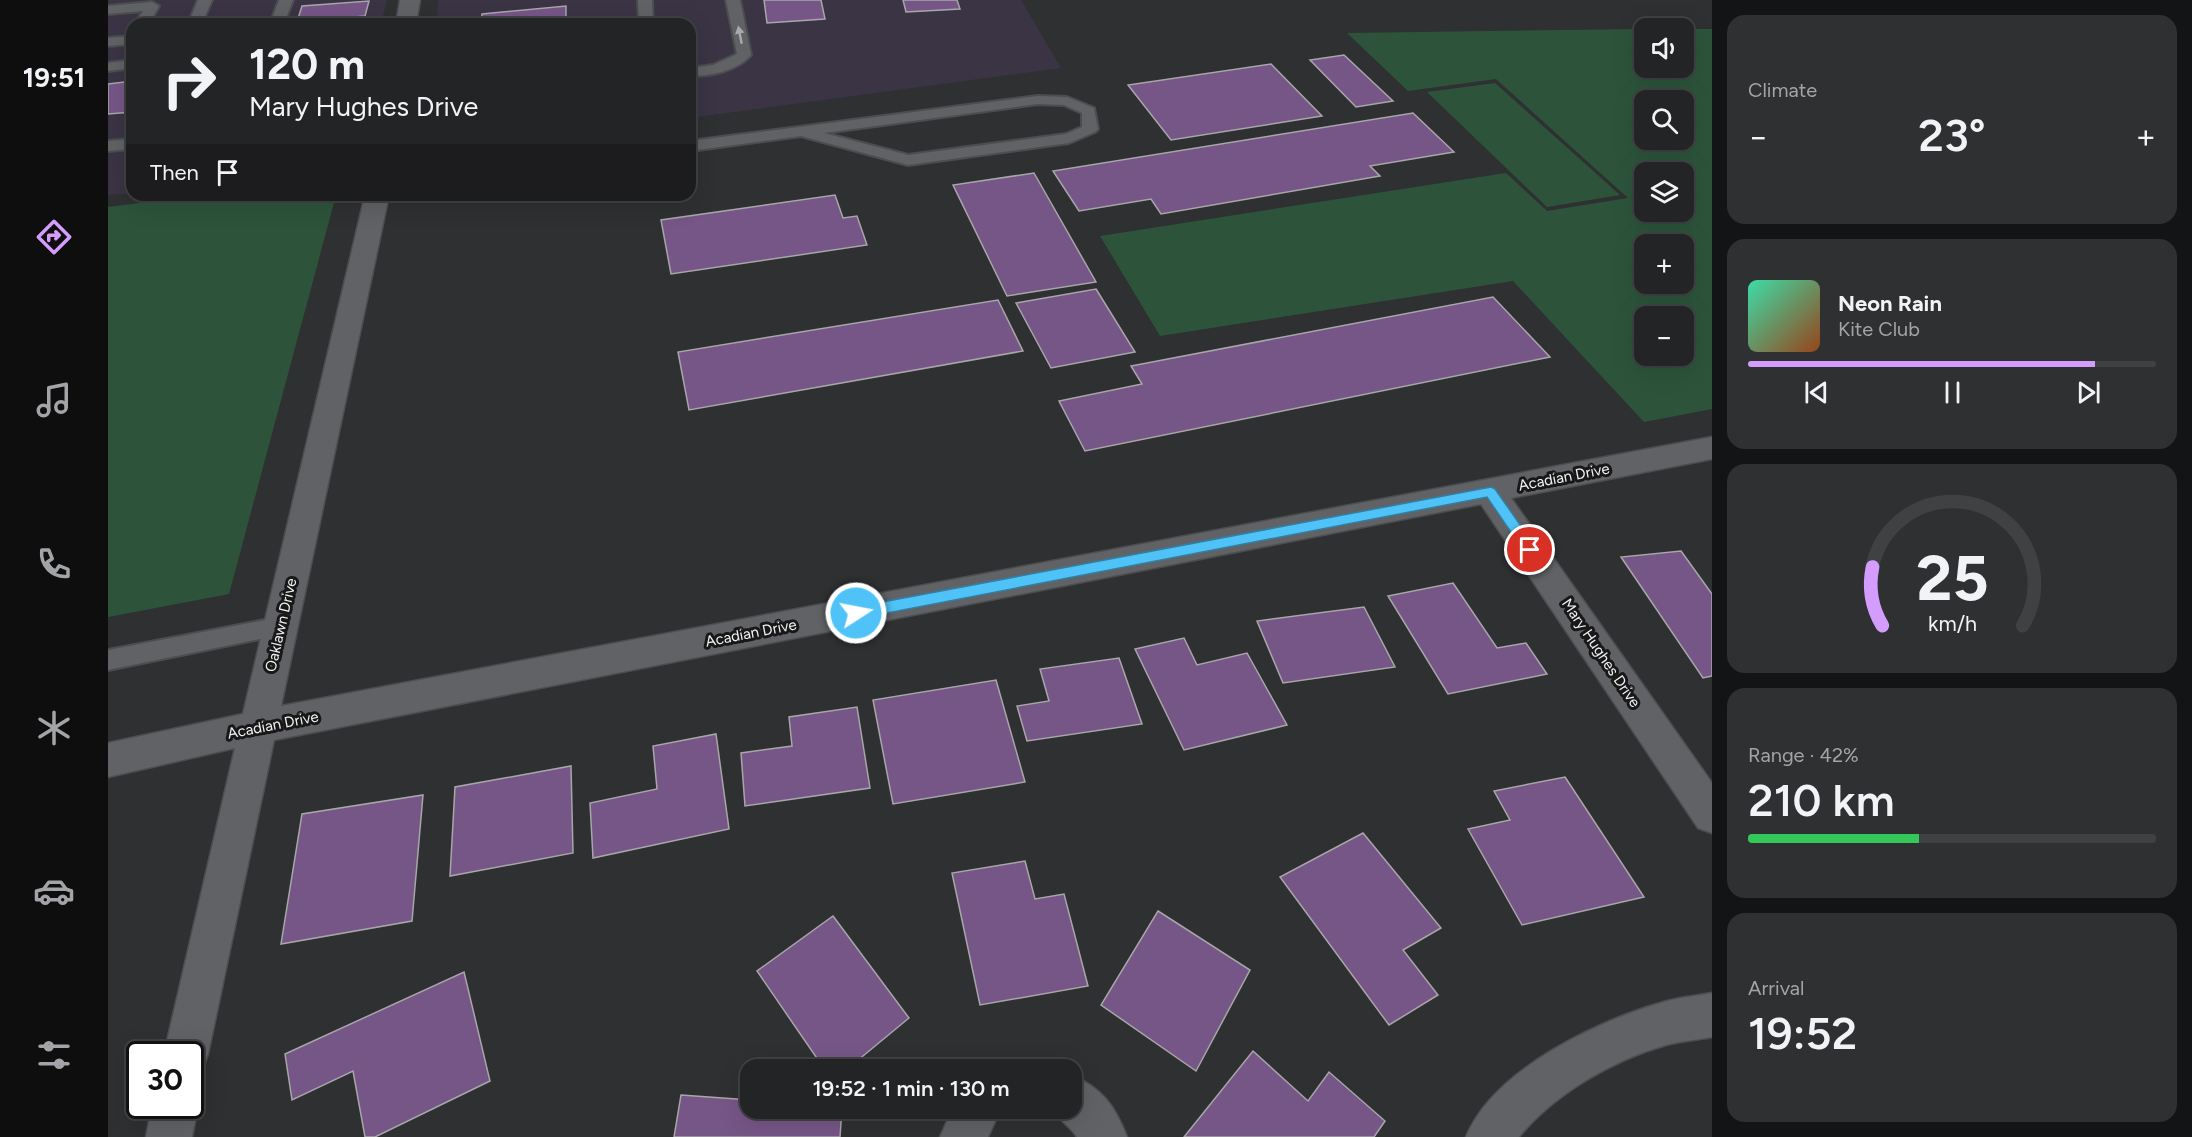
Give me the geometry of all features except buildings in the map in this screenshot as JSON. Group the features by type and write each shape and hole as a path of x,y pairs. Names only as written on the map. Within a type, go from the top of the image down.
{"street":[{"path":"407,18 410,0"},
{"name":"Oaklawn Drive","path":"189,1041 376,201"},
{"name":"Acadian Drive","path":"108,760 257,727 1712,448"},
{"name":"Mary Hughes Drive","path":"1491,492 1712,814"},
{"path":"1489,1137 1498,1124 1550,1077 1632,1035 1668,1023 1712,1015"},
{"path":"1082,1106 1104,1137"},
{"path":"169,1137 172,1119"},
{"path":"963,1137 972,1119"}],"lane":[{"path":"198,18 206,0"},
{"path":"279,18 286,0"},
{"path":"645,0 646,18"},
{"path":"696,71 732,64 744,55 733,0"},
{"path":"108,10 152,6 145,18"},
{"path":"108,42 126,40"},
{"path":"108,67 126,65"},
{"path":"696,145 800,131 1038,100 1067,101 1089,111 1090,129 1069,138 908,160 800,131"},
{"path":"108,146 126,144"},
{"path":"108,660 280,626"}],"shaded area":[{"path":"108,0 387,0 382,18 126,18 126,194 108,195"},
{"path":"438,0 1021,0 1061,68 696,117 696,18 437,18"}],"green space":[{"path":"1634,29 1634,78 1694,78 1694,29 1712,29 1712,409 1644,422 1513,281 1160,336 1100,236 1506,173 1547,211 1628,198 1496,79 1408,91 1347,33"},
{"path":"1495,83 1620,195 1547,207 1427,92"},
{"path":"155,201 334,201 229,594 108,617 108,207"}],"route":[{"path":"856,613 1491,492 1530,550"}]}
